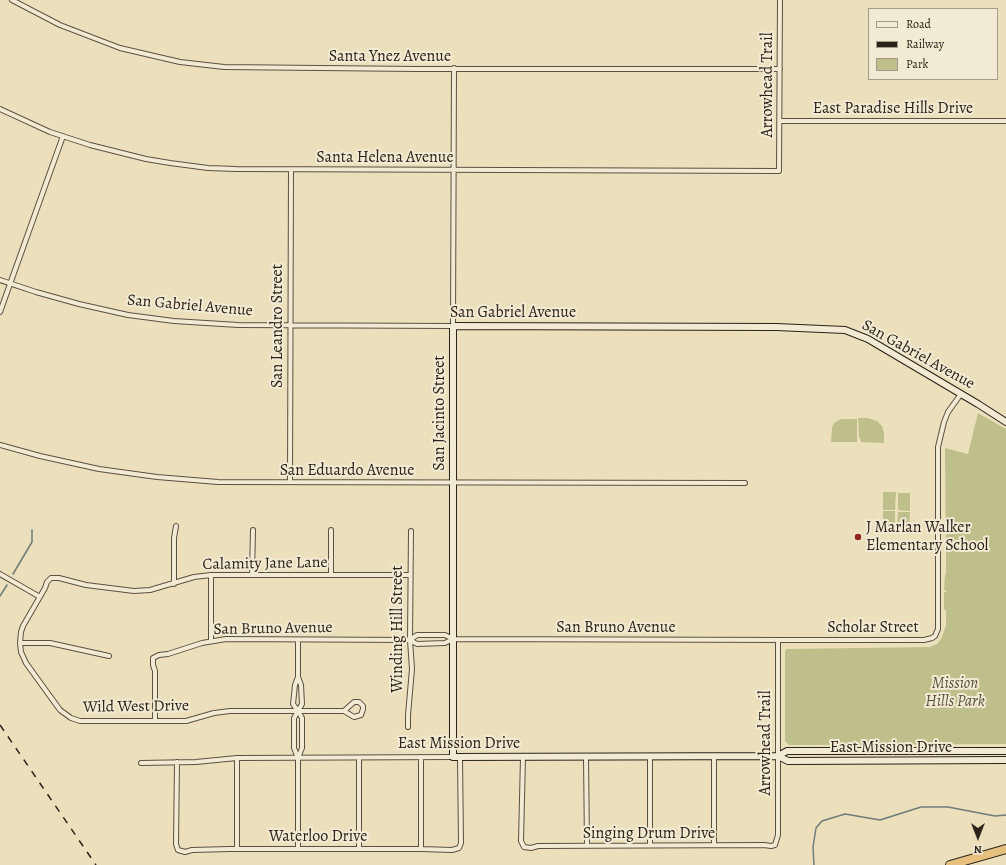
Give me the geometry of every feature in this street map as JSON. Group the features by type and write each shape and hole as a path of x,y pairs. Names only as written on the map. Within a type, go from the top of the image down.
{"highway":[{"path":"950,865 1006,849"}],"street":[{"name":"Santa Ynez Avenue","path":"12,0 54,22 91,38 120,48 180,62 224,67 780,69"},
{"name":"Arrowhead Trail","path":"779,171 780,0"},
{"name":"San Jacinto Street","path":"452,757 454,68"},
{"name":"Santa Helena Avenue","path":"0,109 43,129 122,154 170,163 223,169 779,171"},
{"name":"East Paradise Hills Drive","path":"780,120 1006,120"},
{"path":"0,312 63,136"},
{"name":"San Leandro Street","path":"290,482 291,169"},
{"name":"San Gabriel Avenue","path":"0,280 80,304 128,315 214,325 768,327 845,330 861,335 1006,422"},
{"name":"Scholar Street","path":"778,640 924,640 935,636 938,629 938,447 948,412 961,394"},
{"name":"San Eduardo Avenue","path":"0,445 57,460 137,475 218,482 745,484"},
{"path":"174,584 174,538 176,526"},
{"path":"252,575 253,530"},
{"path":"331,575 332,530"},
{"name":"Winding Hill Street","path":"408,727 412,669 410,640 411,531"},
{"path":"0,574 40,597"},
{"path":"211,575 211,641"},
{"name":"Calamity Jane Lane","path":"52,578 134,592 150,590 194,577 211,575 410,575"},
{"name":"Wild West Drive","path":"52,578 47,582 23,626 20,643 21,652 26,663 60,710 75,720 186,720 214,713 230,711 344,711 354,717 362,712 363,706 360,702 354,702 344,711"},
{"name":"San Bruno Avenue","path":"410,640 417,635 445,635 453,639 778,640"},
{"name":"San Bruno Avenue","path":"155,721 155,671 153,658 194,645 211,641 226,640 410,640 417,644 438,644 445,643 453,639"},
{"path":"298,640 298,677 301,685 302,704 294,718 294,748 298,758"},
{"name":"Arrowhead Trail","path":"775,845 778,835 778,640"},
{"path":"20,643 50,643 109,656"},
{"path":"298,677 295,685 293,704 302,718 302,748 298,758 298,849"},
{"name":"East Mission Drive","path":"141,763 237,758 778,756 788,751 1006,751"},
{"path":"650,756 650,845"},
{"path":"714,756 714,845"},
{"name":"East Mission Drive","path":"778,756 788,761 1006,760"},
{"path":"421,757 421,849"},
{"name":"Waterloo Drive","path":"177,762 176,844 178,850 186,852 192,850 237,849 452,850 459,848 461,842 460,757"},
{"name":"Singing Drum Drive","path":"522,757 521,841 524,847 775,845"},
{"path":"586,757 587,846"},
{"path":"237,758 237,849"},
{"path":"359,758 359,849"}],"green space":[{"name":"Mission Hills Park","path":"978,413 1006,429 1006,744 789,745 785,741 786,649 930,647 937,644 941,639 946,626 946,611 944,609 944,592 946,592 946,590 944,590 946,575 945,448 968,454"},
{"path":"858,418 867,418 877,421 882,426 884,443 861,442 859,436"},
{"path":"841,419 857,419 857,442 831,442 834,423"},
{"path":"883,492 896,492 895,510 883,510"},
{"path":"898,493 910,493 910,511 898,510"},
{"path":"883,511 895,511 895,529 883,529"},
{"path":"898,512 910,512 909,530 897,529"}],"waterway":[{"path":"13,574 32,542 32,530"},
{"path":"0,596 7,585"},
{"path":"814,865 813,847 816,828 822,821 845,814 880,820 921,807 948,807 995,816 1006,815"}],"railway":[{"path":"0,725 96,865"}],"place":[{"name":"J Marlan Walker Elementary School","path":"858,537"}]}
